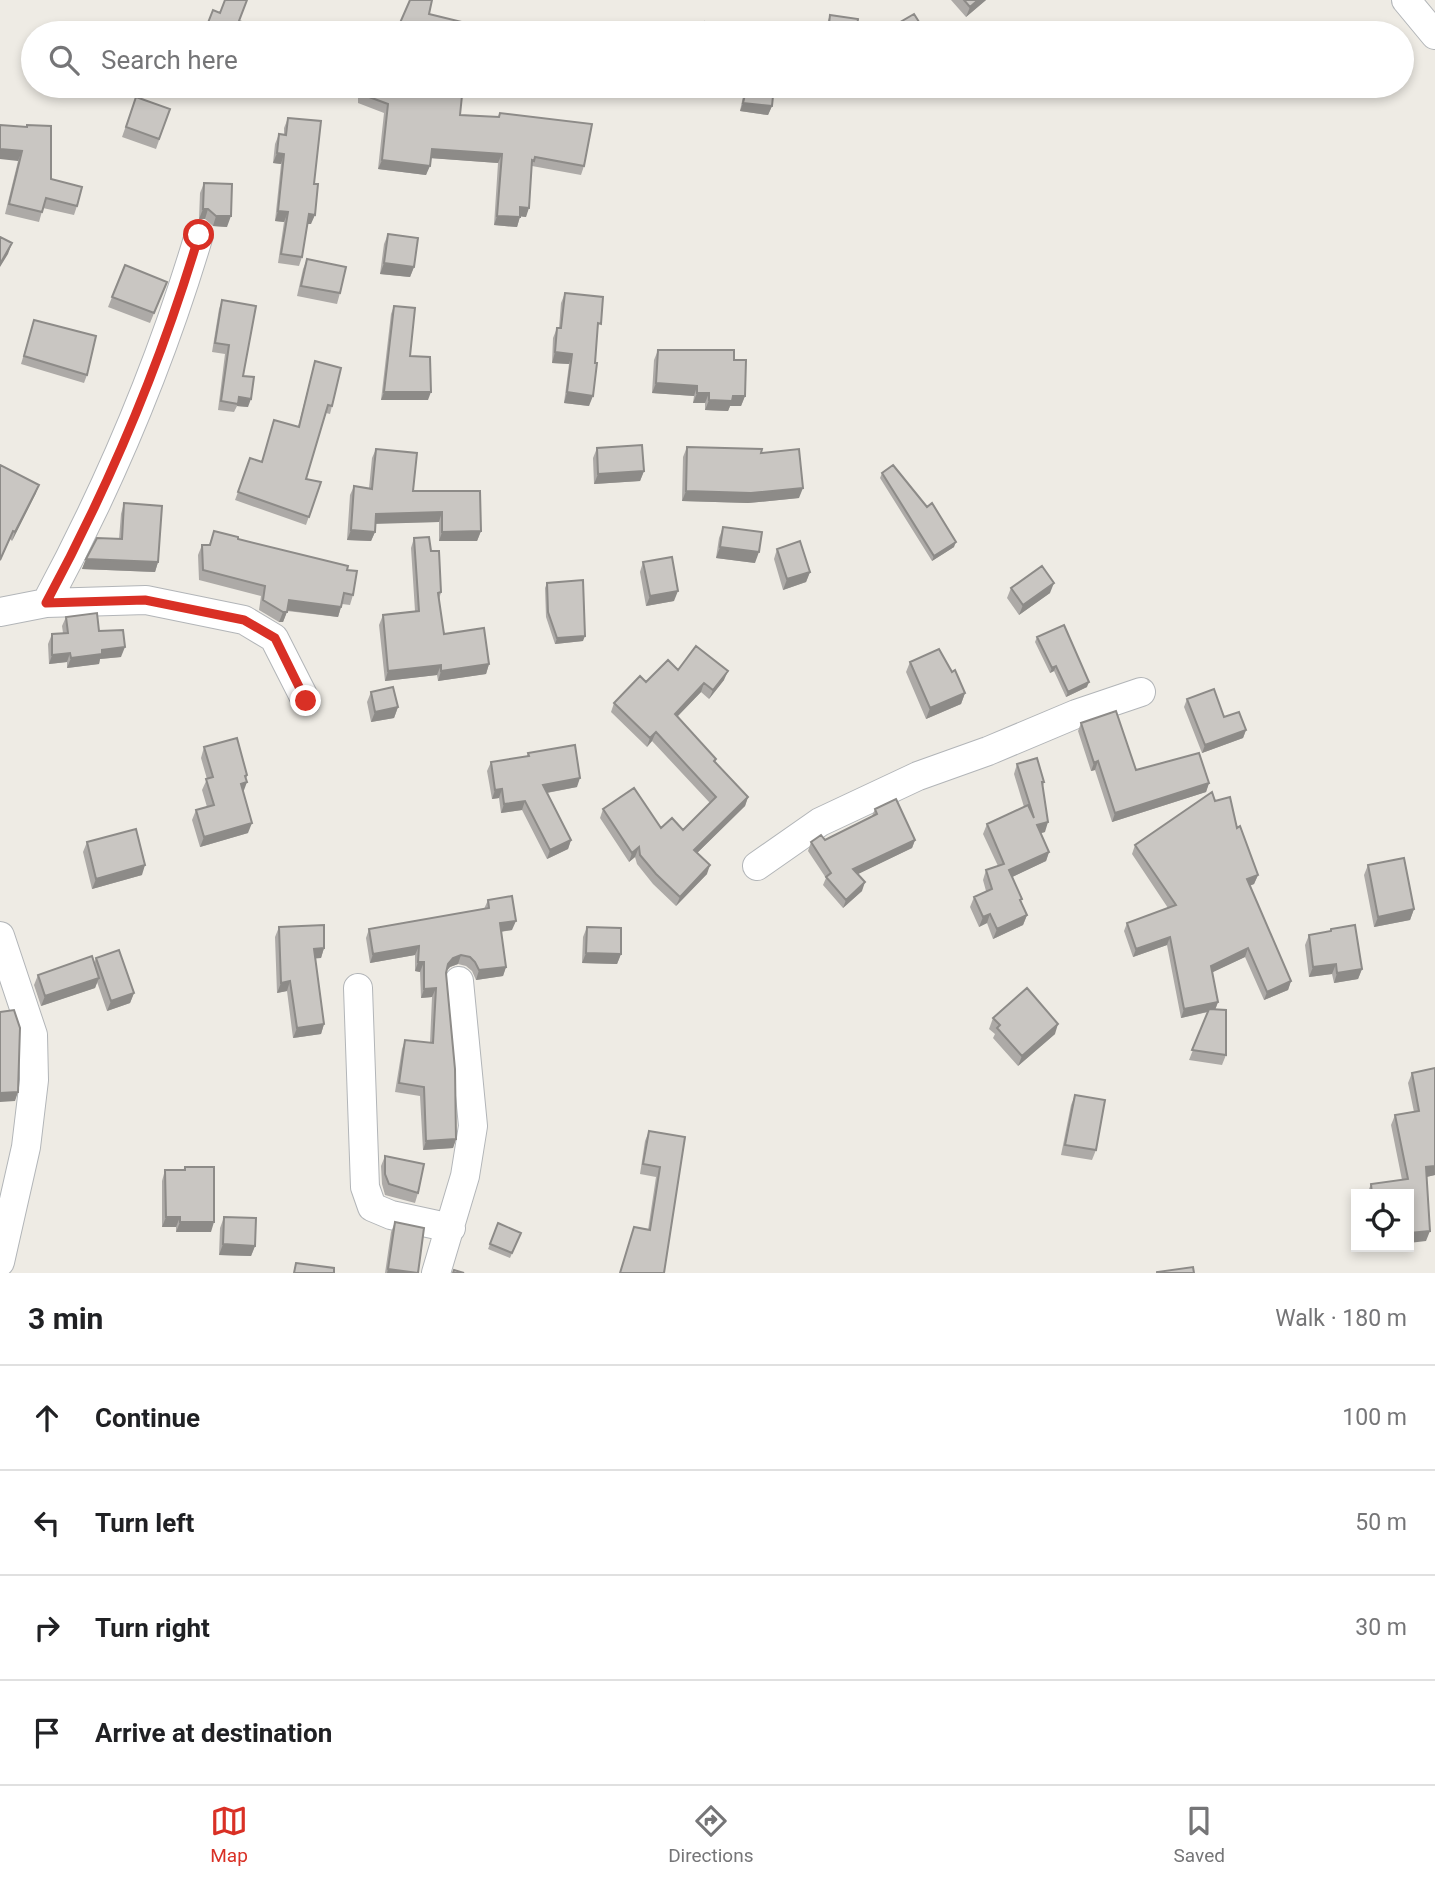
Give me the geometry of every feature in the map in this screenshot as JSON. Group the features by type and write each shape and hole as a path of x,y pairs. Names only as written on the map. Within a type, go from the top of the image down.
{"street":[{"path":"1406,0 1435,35"},
{"path":"46,603 83,534 110,474 178,304 199,235"},
{"path":"0,612 46,603 145,600 244,620 275,638 306,701"},
{"path":"757,866 820,822 918,776 988,751 1076,714 1141,692"},
{"path":"0,936 33,1035 34,1080 26,1147 0,1262"},
{"path":"436,1273 465,1176 473,1126 459,981"},
{"path":"358,988 365,1186 372,1207 391,1215 451,1228"}],"building":[{"path":"225,0 247,0 239,21 209,21 213,10 220,13"},
{"path":"410,0 432,0 429,14 458,21 401,21"},
{"path":"964,0 978,0 970,7"},
{"path":"914,14 918,21 902,21"},
{"path":"830,15 858,19 858,21 829,21"},
{"path":"136,98 170,109 159,139 126,127"},
{"path":"372,98 462,98 460,115 499,117 500,113 592,124 584,166 535,157 534,161 532,160 529,208 520,207 520,217 497,216 502,154 432,149 430,166 382,160 388,104"},
{"path":"744,98 773,98 772,106 743,103"},
{"path":"288,118 321,121 314,184 318,184 315,215 309,214 302,257 281,254 288,212 278,211 284,154 277,153 279,134 286,135"},
{"path":"0,125 51,126 51,179 82,187 77,206 46,198 42,212 9,204 22,151 0,149"},
{"path":"204,183 232,184 231,216 216,216 208,209 203,209"},
{"path":"388,234 418,238 414,267 384,263"},
{"path":"0,237 12,243 0,264"},
{"path":"307,259 346,267 340,293 301,286"},
{"path":"125,265 167,282 154,313 112,297"},
{"path":"565,293 603,297 601,324 598,323 593,396 567,392 572,354 555,352"},
{"path":"222,300 256,306 243,376 254,377 251,399 239,397 238,404 221,401 229,345 215,343"},
{"path":"394,306 415,308 410,356 430,357 431,392 384,392"},
{"path":"34,320 96,336 87,375 24,356"},
{"path":"658,350 734,350 734,360 746,360 745,396 733,396 732,401 709,400 709,393 697,393 697,386 656,383"},
{"path":"315,361 341,368 332,406 328,405 306,479 321,482 309,517 238,492 250,458 262,462 274,420 299,427"},
{"path":"642,445 644,471 598,474 597,448"},
{"path":"687,447 762,449 761,453 799,449 803,488 751,493 686,491"},
{"path":"376,449 417,453 413,491 480,491 481,531 442,532 442,512 376,514 375,532 351,530 354,486 372,489"},
{"path":"0,465 39,485 0,560"},
{"path":"893,465 927,507 932,503 956,542 934,556 882,473"},
{"path":"124,503 162,506 158,562 86,559 97,538 122,539"},
{"path":"723,527 762,532 759,552 720,547"},
{"path":"214,531 348,566 347,570 357,571 353,595 344,593 341,607 289,600 287,612 283,612 263,600 265,586 203,570 202,545 210,545"},
{"path":"429,537 431,551 439,551 441,592 438,593 444,634 484,628 489,664 441,671 441,665 388,671 383,615 419,611 414,538"},
{"path":"800,541 810,572 787,579 777,549"},
{"path":"672,557 678,591 650,596 643,562"},
{"path":"1042,566 1054,583 1023,605 1011,588"},
{"path":"583,580 585,636 557,638 548,612 547,583"},
{"path":"97,613 99,631 123,630 125,647 102,650 102,654 71,658 70,653 52,655 52,634 68,633 66,617"},
{"path":"1064,625 1089,682 1068,692 1056,666 1052,668 1037,637"},
{"path":"696,646 728,671 713,690 704,683 675,714 748,797 694,850 710,865 680,897 640,855 639,847 632,853 603,809 634,788 661,828 672,818 683,830 716,797 656,732 650,738 614,703 640,676 646,682 668,660 678,670"},
{"path":"939,649 952,672 955,670 965,693 930,708 910,662"},
{"path":"393,687 398,707 375,712 371,692"},
{"path":"1214,689 1224,717 1239,712 1246,730 1205,745 1187,699"},
{"path":"1116,711 1136,770 1199,753 1209,783 1115,813 1098,761 1094,763 1081,723"},
{"path":"237,738 247,775 247,782 241,784 252,823 204,837 196,810 214,805 206,779 213,777 204,747"},
{"path":"575,745 580,778 543,785 571,840 550,850 525,801 504,804 502,789 495,790 491,762"},
{"path":"1037,758 1044,782 1048,822 1037,825 1049,852 1009,870 1027,915 997,929 990,914 983,917 974,897 992,889 986,870 1004,864 987,824 1028,805 1034,818 1017,764"},
{"path":"1212,792 1215,801 1230,797 1237,828 1240,826 1258,875 1247,879 1291,981 1267,992 1248,948 1211,966 1218,1002 1184,1009 1170,937 1136,949 1127,923 1176,905 1135,845"},
{"path":"896,799 915,840 853,869 865,882 846,900 826,877 831,873 811,842 821,835 825,840 877,814 875,809"},
{"path":"136,829 145,865 96,879 87,842"},
{"path":"1404,858 1414,909 1378,917 1368,865"},
{"path":"512,896 516,921 500,923 506,967 479,970 470,957 461,955 448,964 446,973 455,1069 456,1139 426,1141 424,1087 399,1083 405,1040 433,1043 436,988 424,989 424,962 418,962 419,946 373,954 369,929 489,908 488,900"},
{"path":"324,925 324,948 314,949 324,1024 297,1028 290,981 281,983 279,927"},
{"path":"1355,925 1362,969 1337,973 1336,964 1313,967 1309,935"},
{"path":"587,927 621,928 621,954 586,953"},
{"path":"119,950 134,993 111,1001 96,958"},
{"path":"92,956 99,978 45,996 38,975"},
{"path":"1027,988 1058,1024 1022,1056 997,1028 1000,1025 993,1018"},
{"path":"1209,1009 1226,1010 1226,1055 1192,1050"},
{"path":"14,1010 20,1028 18,1092 0,1093 0,1012"},
{"path":"1435,1068 1435,1166 1426,1167 1430,1231 1414,1233 1414,1189 1372,1189 1371,1184 1408,1179 1395,1115 1419,1111 1412,1073"},
{"path":"1075,1095 1105,1100 1096,1150 1065,1145"},
{"path":"649,1131 685,1137 664,1273 620,1273 634,1227 650,1230 660,1167 643,1164"},
{"path":"385,1156 424,1164 418,1193 389,1184 385,1174"},
{"path":"185,1167 214,1167 214,1222 180,1222 180,1217 166,1217 165,1170 185,1170"},
{"path":"224,1217 256,1218 255,1246 223,1244"},
{"path":"395,1222 424,1228 418,1273 388,1269"},
{"path":"498,1223 521,1233 512,1253 490,1244"},
{"path":"296,1263 334,1268 334,1273 294,1273"},
{"path":"1193,1267 1194,1273 1157,1273 1157,1272"}],"route":[{"path":"199,235 178,304 110,474 83,534 46,603 145,600 244,620 275,638 306,701"}]}
